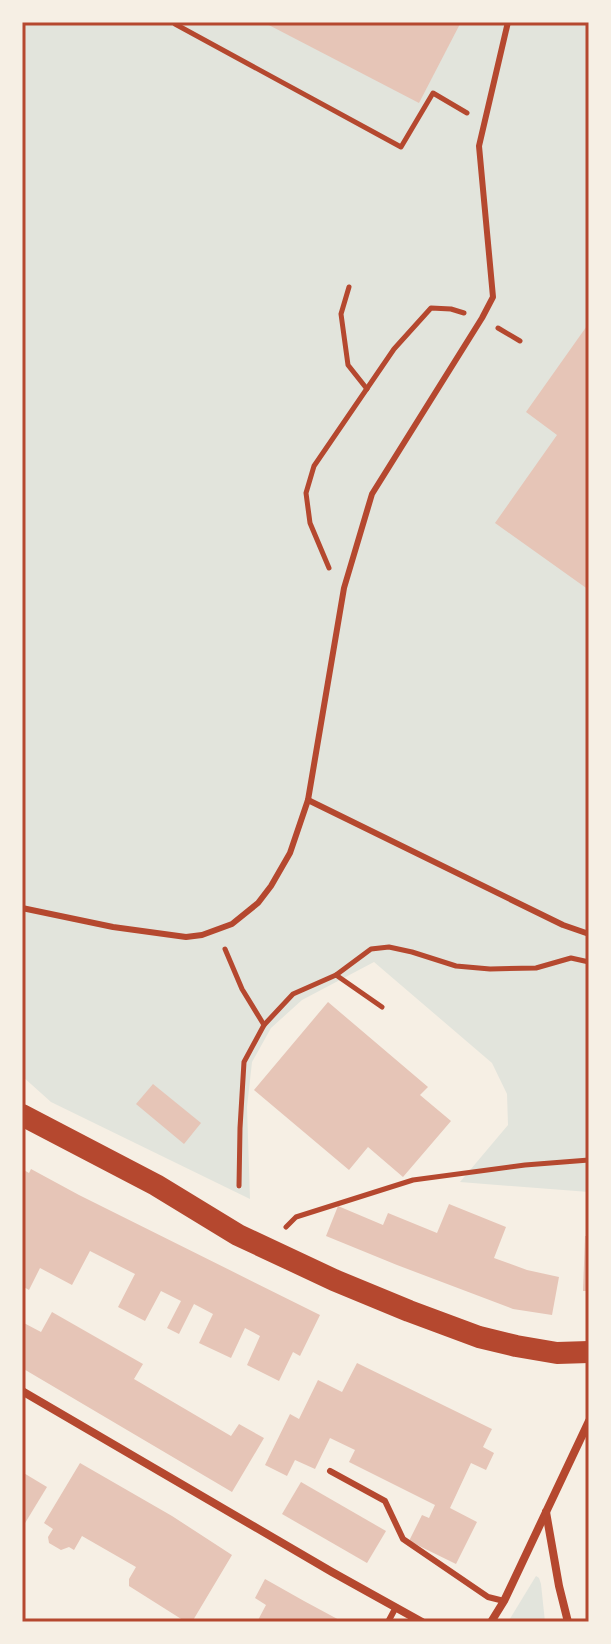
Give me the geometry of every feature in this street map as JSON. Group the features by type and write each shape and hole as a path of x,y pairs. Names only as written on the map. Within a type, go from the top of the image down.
{"highway":[{"path":"22,1115 156,1185 238,1235 334,1280 479,1337 557,1353 589,1352"}],"street":[{"path":"22,1391 422,1622"},
{"path":"491,1622 504,1601 589,1421"},
{"path":"546,1511 568,1622"}],"lane":[{"path":"22,908 113,927 186,937 202,935 232,924 258,903 290,853 308,800 344,588 372,494 493,297 479,146 508,22"},
{"path":"308,800 563,925 589,934"},
{"path":"330,1471 385,1501 403,1539 488,1597 504,1601"},
{"path":"388,1622 396,1607"}],"path":[{"path":"176,22 401,147 433,93 484,124"},
{"path":"349,287 341,314 348,365 367,389"},
{"path":"344,588 325,563 310,523 306,493 314,466 394,349 431,308 451,309 482,318 520,341"},
{"path":"216,930 242,989 264,1025"},
{"path":"239,1186 244,1062 264,1025 293,994 336,975 371,949 389,947 456,966 490,969 536,968 571,958 589,962"},
{"path":"336,975 382,1007"},
{"path":"285,1226 296,1217 413,1180 589,1160"}],"shaded area":[{"path":"22,22 589,22 589,1192 460,1182 508,1125 507,1094 492,1063 374,962 302,1000 271,1028 252,1062 247,1107 250,1199 51,1102 22,1076"},
{"path":"536,1576 541,1584 545,1622 508,1622"}],"building":[{"path":"263,22 461,22 419,103"},
{"path":"589,323 589,590 495,523 557,435 526,412"},
{"path":"328,1002 428,1087 420,1095 451,1121 403,1177 368,1147 349,1170 254,1090"},
{"path":"153,1084 201,1123 184,1144 136,1104"},
{"path":"22,1169 29,1173 31,1169 320,1315 300,1356 293,1352 279,1381 247,1365 260,1336 245,1328 231,1358 199,1343 213,1314 194,1304 179,1334 167,1328 181,1301 161,1291 145,1321 118,1307 135,1274 90,1251 72,1285 40,1268 29,1290 22,1286"},
{"path":"449,1204 506,1227 494,1258 559,1277 552,1315 513,1309 326,1236 338,1206 383,1225 388,1213 437,1233"},
{"path":"585,1236 589,1236 589,1291 583,1291"},
{"path":"52,1312 143,1364 134,1379 231,1436 239,1424 264,1438 232,1492 22,1368 22,1322 41,1332"},
{"path":"357,1363 492,1429 483,1447 494,1453 486,1470 471,1463 450,1508 477,1522 456,1564 409,1541 422,1515 429,1518 435,1505 349,1462 355,1450 330,1438 315,1469 295,1460 287,1476 265,1465 290,1414 299,1419 318,1380 342,1392"},
{"path":"80,1463 232,1555 192,1622 186,1622 129,1586 129,1579 136,1567 82,1536 74,1550 69,1547 61,1550 49,1543 48,1537 53,1529 44,1523"},
{"path":"22,1472 47,1487 22,1528"},
{"path":"301,1482 386,1531 367,1563 282,1514"},
{"path":"265,1579 343,1622 257,1622 266,1605 255,1598"}]}
